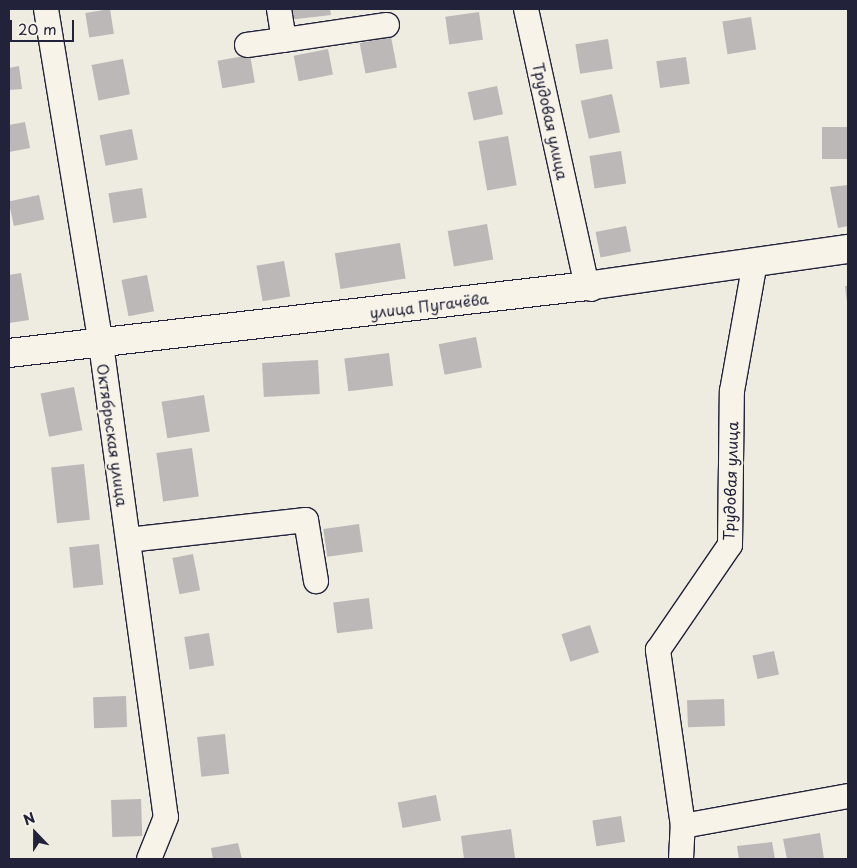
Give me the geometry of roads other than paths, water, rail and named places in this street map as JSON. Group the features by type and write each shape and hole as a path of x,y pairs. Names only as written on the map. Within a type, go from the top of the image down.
{"street":[{"name":"Октябрьская улица","path":"46,9 101,344 166,817 149,859"},
{"path":"279,9 284,40"},
{"name":"Трудовая улица","path":"526,9 589,288"},
{"path":"247,45 387,25"},
{"name":"улица Пугачёва","path":"9,353 589,288 848,249"},
{"name":"Трудовая улица","path":"681,859 682,826 658,650 730,545 732,391 755,262"},
{"path":"128,540 306,520 316,581"},
{"path":"682,826 848,796"}]}
